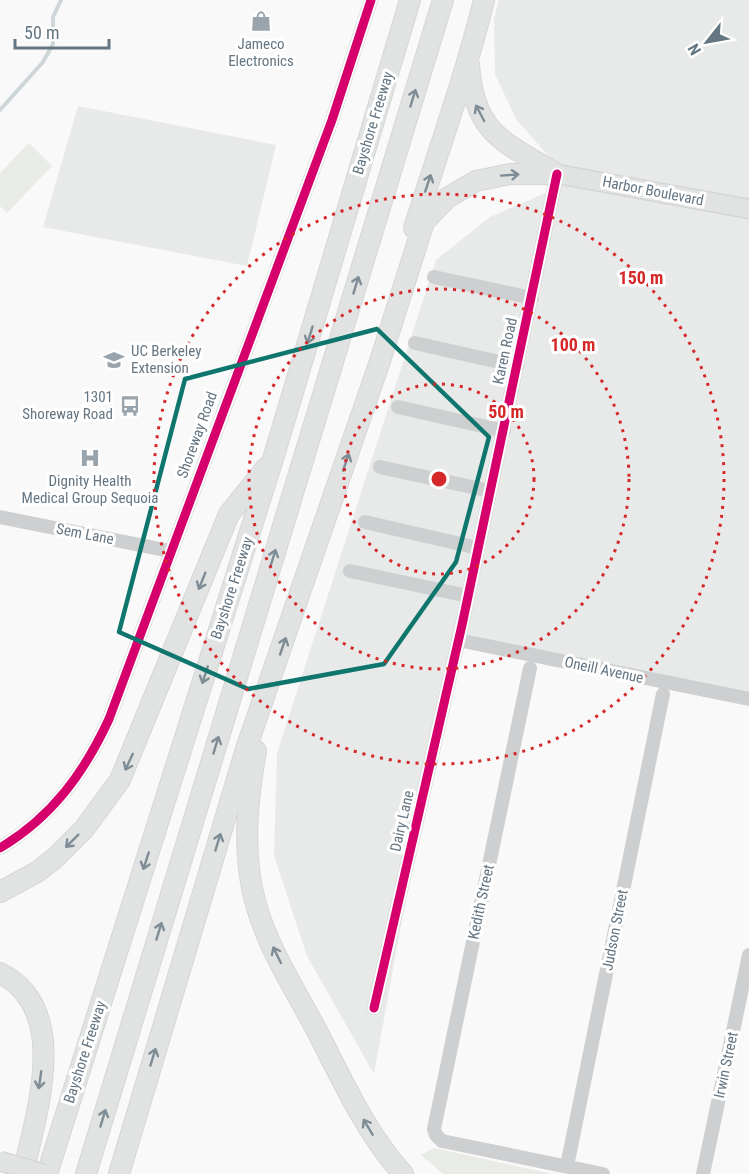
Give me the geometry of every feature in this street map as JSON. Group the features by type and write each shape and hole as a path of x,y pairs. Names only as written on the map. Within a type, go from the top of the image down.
{"highway":[{"name":"Bayshore Freeway","path":"45,1174 273,459 410,0"},
{"name":"Bayshore Freeway","path":"86,1174 443,0"},
{"path":"381,361 395,286 457,90 469,62 484,0"},
{"path":"469,62 474,102 492,131 519,153 557,174"},
{"path":"119,1174 246,749 381,361 424,222 454,193 476,181 510,174 557,174"},
{"path":"0,892 37,872 55,858 84,829 120,780 229,514 273,459"},
{"path":"264,702 247,818 249,864 256,905 281,963 356,1106 382,1148 403,1174"},
{"path":"0,973 25,992 35,1006 44,1040 40,1086 23,1174"}],"main road":[{"name":"Harbor Boulevard","path":"557,174 749,209"},
{"path":"0,1161 45,1174"}],"street":[{"name":"Shoreway Road","path":"0,848 44,817 73,784 93,752 109,719 328,131 371,0"},
{"name":"Karen Road","path":"459,640 557,174"},
{"path":"434,277 532,298"},
{"path":"415,343 518,366"},
{"path":"398,407 504,431"},
{"path":"380,467 490,491"},
{"name":"Sem Lane","path":"0,517 170,551"},
{"path":"365,522 478,548"},
{"path":"350,571 468,596"},
{"name":"Oneill Avenue","path":"459,640 749,699"},
{"name":"Dairy Lane","path":"374,1008 459,640"},
{"name":"Kedith Street","path":"530,668 435,1124 435,1135 442,1141 567,1166"},
{"name":"Judson Street","path":"567,1166 663,694"},
{"name":"Irwin Street","path":"703,1174 749,955"},
{"path":"567,1166 603,1174"}],"highlighted area":[{"path":"377,329 489,437 456,562 384,664 248,689 119,632 185,379"}],"shaded area":[{"path":"499,0 749,0 749,698 452,645 374,1074 307,956 274,856 277,753 436,260 490,217 571,182 516,119 495,74 494,18"},
{"path":"78,106 276,145 247,266 43,227"},
{"path":"29,143 52,166 7,213 0,206 0,173"},
{"path":"434,1148 552,1174 443,1174 421,1155"}],"waterway":[{"path":"0,110 43,62 53,44 53,17 61,0"}],"cycle path":[{"path":"0,848 19,836 51,808 65,792 89,758 109,719 332,120 371,0"},
{"path":"374,1008 462,625 557,174"}],"place":[{"name":"Jameco Electronics","path":"261,21"},
{"name":"UC Berkeley Extension","path":"114,360"},
{"name":"1301 Shoreway Road","path":"130,406"},
{"name":"Dignity Health Medical Group Sequoia","path":"90,458"}]}
